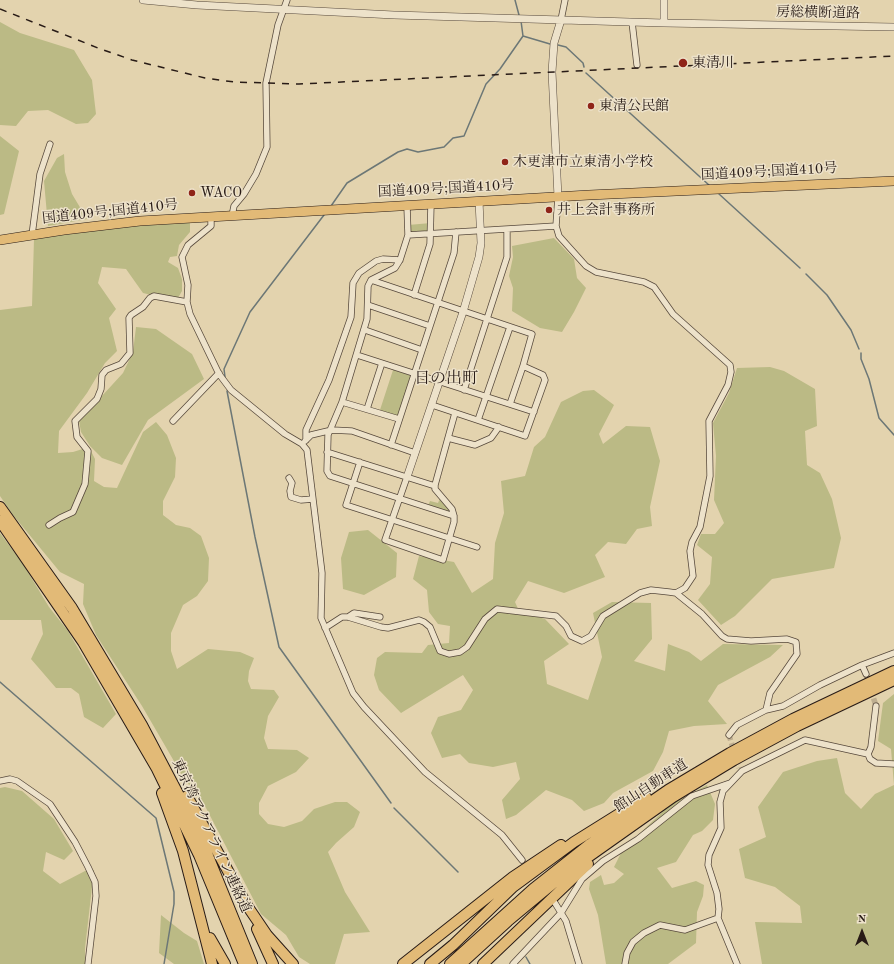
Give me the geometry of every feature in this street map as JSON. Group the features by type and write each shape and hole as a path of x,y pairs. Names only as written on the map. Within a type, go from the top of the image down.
{"highway":[{"name":"国道409号;国道410号","path":"0,240 140,221 479,201 894,181"},
{"path":"0,507 72,608 136,723"},
{"path":"0,521 106,671 147,722 238,889 267,935 293,964"},
{"path":"106,671 166,802 183,851 212,964"},
{"name":"館山自動車道","path":"450,964 533,889 620,823 705,768 793,719 894,671"},
{"name":"館山自動車道","path":"461,964 538,896 625,830 674,797 734,760 797,726 894,680"},
{"path":"430,964 453,945 513,887 574,842 673,780 760,730 793,719"},
{"name":"東京湾アクアライン連絡道","path":"136,723 192,842 244,964"},
{"name":"東京湾アクアライン連絡道","path":"136,723 184,805 206,851 252,964"},
{"path":"403,964 439,934 539,858 628,809"},
{"path":"483,964 625,830"},
{"path":"238,889 242,903 273,964"},
{"path":"196,902 214,947 225,964"},
{"path":"488,964 499,948"}],"street":[{"name":"房総横断道路","path":"143,0 190,5 394,15 664,23 894,27"},
{"path":"232,216 234,206 244,194 256,174 267,147 266,83 278,25 287,0"},
{"path":"565,0 562,20 554,42 552,72 558,197 556,226 559,236 586,266 596,272 644,282 654,287 673,314 730,365 731,372 728,385 709,421 710,476 700,527 692,542 690,551 693,576 685,588 676,593"},
{"path":"664,0 664,23"},
{"path":"632,22 638,65"},
{"path":"32,235 40,174 50,144"},
{"path":"327,452 360,462 407,477 435,486 452,509 454,516 454,522 443,560 385,540 400,499 407,477 415,453 463,312 479,257 481,230 479,201"},
{"path":"414,295 427,258 431,234 430,204"},
{"path":"408,206 408,235 400,260 395,268 371,280 368,286 368,306 365,330 342,402 332,430 328,435 328,474 454,516"},
{"path":"211,217 211,226 192,241 184,251 183,262 188,285 187,302 190,314 219,373 231,390 285,434 304,442"},
{"path":"408,235 556,226"},
{"path":"464,390 507,257 507,229"},
{"path":"391,445 454,253 456,232"},
{"path":"400,260 383,259 376,261 359,273 353,283 351,317 329,380 306,430 304,442 308,456 322,573 321,618 353,693 364,707 425,772 502,835 522,860"},
{"path":"371,280 532,334 510,404"},
{"path":"49,525 73,512 84,488 88,463 88,451 77,437 75,430 76,421 97,399 101,389 102,375 106,370 121,364 130,353 129,318 154,296 187,302"},
{"path":"368,306 430,326"},
{"path":"478,420 510,327"},
{"path":"365,330 422,350"},
{"path":"357,355 534,412"},
{"path":"367,409 382,363"},
{"path":"432,405 525,436 545,380 544,376 523,366"},
{"path":"173,421 219,373"},
{"path":"342,402 399,419"},
{"path":"435,486 455,412"},
{"path":"448,438 475,445 491,438 498,427"},
{"path":"304,442 311,435 332,430 352,431 415,453"},
{"path":"360,462 346,505 477,547"},
{"path":"289,478 292,483 290,491 292,497 301,500 313,499"},
{"path":"325,628 342,617 348,617 380,628 413,621 424,622 430,627 440,651 449,654 460,652 467,647 485,619 497,609 556,616 566,626 571,636 582,641 591,636 603,616 640,593 651,590 676,593 702,614 722,636 727,639 751,641 787,640 796,642 797,654 770,693 766,710"},
{"path":"348,617 354,613 380,617"},
{"path":"729,735 737,725 766,710 783,706 820,685 862,665 894,654"},
{"path":"862,665 866,674"},
{"path":"868,754 871,747 876,706"},
{"path":"737,964 718,918 719,909 716,893 708,865 709,855 721,828 720,802 723,790 741,770 805,740 838,749 868,754 876,763 894,764"},
{"path":"0,781 10,779 17,781 50,804 75,842 88,867 95,882 96,896 88,964"},
{"path":"513,964 561,913 582,879 603,861 638,839 692,796 730,783"},
{"path":"555,903 566,920 579,964"},
{"path":"625,964 627,953 633,942 644,933 660,925 685,930 718,918"}],"shaded area":[{"path":"0,22 20,33 74,50 92,80 96,114 88,123 76,124 48,110 28,111 16,126 0,125"},
{"path":"0,136 19,151 4,214 0,215"},
{"path":"64,154 65,172 72,194 87,219 48,226 44,181 57,158"},
{"path":"186,221 190,223 190,232 179,245 177,256 170,257 168,262 178,268 182,279 182,291 178,298 168,299 143,293 126,269 102,267 98,283 116,309 109,318 117,351 105,363 87,393 59,431 58,453 73,452 89,447 95,459 94,481 104,487 117,488 143,432 156,422 167,435 176,458 175,477 163,501 163,515 176,525 190,528 201,536 209,558 208,581 197,596 183,605 171,633 171,651 177,669 208,649 240,652 254,658 249,671 248,681 251,689 274,690 279,697 268,716 264,738 268,749 297,750 309,758 296,772 268,786 259,803 259,814 268,824 284,827 302,821 314,809 335,802 347,802 360,812 354,827 328,852 345,892 370,932 344,934 335,964 310,964 299,957 286,935 261,914 205,806 182,775 142,706 96,635 83,604 84,584 60,572 13,515 0,496 0,310 32,306 34,239 95,229"},
{"path":"431,223 431,234 408,235 408,225"},
{"path":"554,238 574,259 577,278 586,288 562,332 540,328 512,311 513,288 509,276 513,257 512,246"},
{"path":"136,327 156,329 192,354 204,379 148,420 122,465 102,458 90,446 81,432 79,421 123,373 133,352"},
{"path":"394,367 414,374 399,419 379,413"},
{"path":"770,367 784,371 815,389 817,426 805,431 807,465 820,473 832,499 841,538 834,568 772,579 735,616 721,625 698,600 710,584 712,557 697,545 701,534 715,534 724,523 714,500 716,456 713,423 729,393 737,368"},
{"path":"594,390 614,405 599,434 603,444 626,426 650,427 660,461 650,507 652,526 637,529 626,544 608,542 595,555 605,577 564,593 528,581 515,602 519,611 545,619 569,644 544,661 547,684 588,700 602,657 593,613 612,602 651,603 652,639 634,661 665,671 668,644 689,652 701,661 723,644 783,645 770,657 718,685 708,701 727,724 694,726 669,731 663,752 653,771 613,793 604,803 584,811 572,800 546,790 516,815 506,819 502,800 520,779 516,762 493,767 469,763 460,754 442,758 431,733 438,717 461,710 473,690 463,675 401,713 379,690 374,675 377,658 385,652 422,653 428,645 449,643 450,626 438,624 429,612 427,590 413,579 419,556 454,562 472,593 493,579 495,543 504,513 501,481 525,476 534,447 545,437 561,402 583,391"},
{"path":"441,496 454,516 427,508 430,501 438,503"},
{"path":"368,530 397,553 396,577 364,595 343,589 341,558 349,532"},
{"path":"0,533 23,564 49,607 68,631 116,714 103,728 84,717 79,694 71,688 56,688 31,659 43,634 41,620 0,620"},
{"path":"894,694 894,785 891,749 878,741 883,703"},
{"path":"837,758 845,793 861,809 875,794 894,785 894,964 762,964 755,922 802,923 800,906 775,887 745,878 739,849 766,837 758,807 783,772 817,761"},
{"path":"707,785 715,804 713,820 702,831 693,835 676,862 657,868 672,888 696,881 704,885 703,896 697,912 696,943 668,964 606,964 598,915 589,889 590,882 601,875 604,885 614,883 624,874 614,867 623,849 671,804"},
{"path":"5,787 22,791 54,819 73,851 64,860 46,852 43,871 60,884 85,871 94,870 85,948 85,964 0,964 0,788"},
{"path":"161,915 197,941 204,964 174,964 159,953"}],"waterway":[{"path":"515,0 519,15"},
{"path":"331,206 347,183 398,152 407,149 418,152 444,147 453,138 464,136 486,84 500,69 523,36 521,21"},
{"path":"523,36 550,44"},
{"path":"558,45 566,47 583,63 584,67"},
{"path":"586,73 710,186"},
{"path":"719,194 800,268"},
{"path":"225,377 224,369 250,312 324,215"},
{"path":"806,274 827,295 851,330 859,349"},
{"path":"861,353 861,359 869,379 879,418 894,435"},
{"path":"227,391 255,537 279,647 391,803"},
{"path":"0,682 156,818 174,892 174,904 164,964"},
{"path":"394,808 458,872"},
{"path":"526,957 530,964"}],"tunnel":[{"path":"866,674 876,706"},
{"path":"729,735 739,768"},
{"path":"522,860 553,901"}],"railway":[{"path":"0,9 132,60 205,78 234,82 299,84 894,56"}],"place":[{"name":"東清川","path":"683,63"},
{"name":"東清公民館","path":"591,106"},
{"name":"木更津市立東清小学校","path":"505,162"},
{"name":"WACO","path":"192,193"},
{"name":"井上会計事務所","path":"549,210"}],"district":[{"name":"日の出町","path":"446,379"}]}
